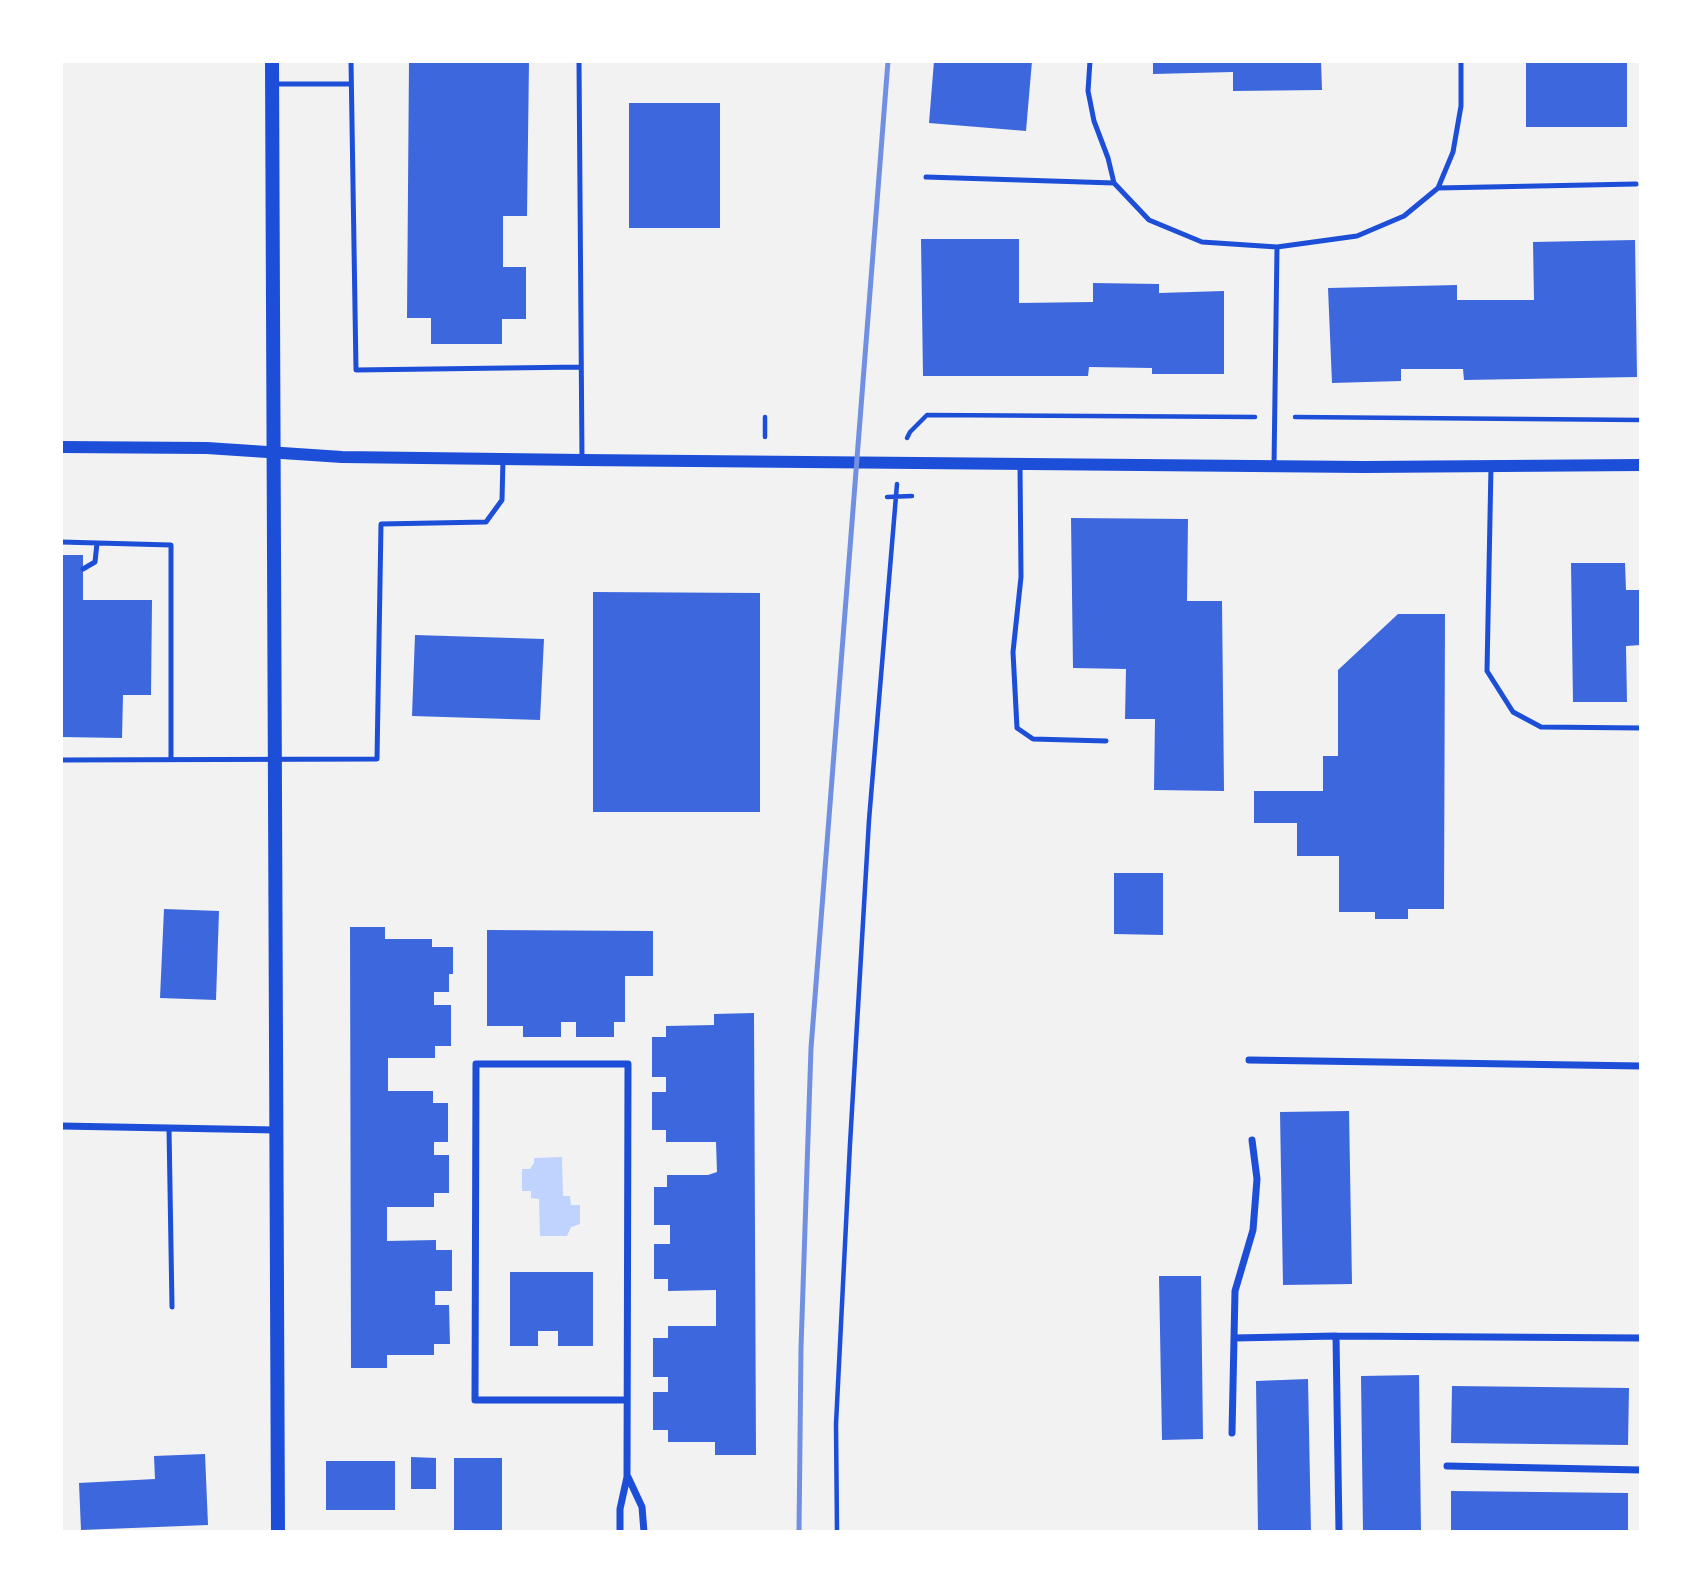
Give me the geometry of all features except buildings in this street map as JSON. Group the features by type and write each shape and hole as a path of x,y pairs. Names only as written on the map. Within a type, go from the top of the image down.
{"main road":[{"path":"272,61 278,1532"}],"street":[{"path":"61,447 215,448 342,457 582,460 1274,466 1641,465"},
{"path":"1249,1060 1641,1066"},
{"path":"620,1532 620,1509 627,1476 628,1064 476,1064 475,1399 626,1399"},
{"path":"61,1126 276,1130"},
{"path":"1232,1433 1235,1290 1253,1230 1257,1179 1252,1140"},
{"path":"1336,1336 1339,1532"},
{"path":"1234,1338 1641,1338"},
{"path":"1447,1466 1641,1471"},
{"path":"627,1476 642,1507 645,1532"}],"lane":[{"path":"351,61 356,370 581,367"},
{"path":"579,61 582,460"},
{"path":"1090,61 1088,90 1094,121 1114,183 1149,220 1202,242 1277,247 1357,236 1404,216 1438,188 1453,152 1461,106 1461,61"},
{"path":"273,84 351,83"},
{"path":"926,177 1114,183"},
{"path":"1438,188 1636,184"},
{"path":"1274,466 1277,247"},
{"path":"61,760 377,759 381,524 486,522 502,500 503,459"},
{"path":"1020,464 1021,577 1013,652 1017,728 1033,739 1106,741"},
{"path":"1490,466 1487,671 1513,712 1541,727 1641,728"},
{"path":"61,542 171,545 171,759"},
{"path":"83,569 95,562 97,543"},
{"path":"169,1128 172,1307"}],"path":[{"path":"837,1532 836,1424 869,820 898,463 910,432 927,415"},
{"path":"887,497 912,496"}],"water":[{"path":"562,1157 563,1196 570,1196 571,1205 580,1205 580,1224 571,1227 567,1236 540,1236 539,1199 531,1198 531,1191 522,1191 522,1169 530,1169 534,1158"}],"railway":[{"path":"799,1532 801,1348 811,1048 888,61"}]}
